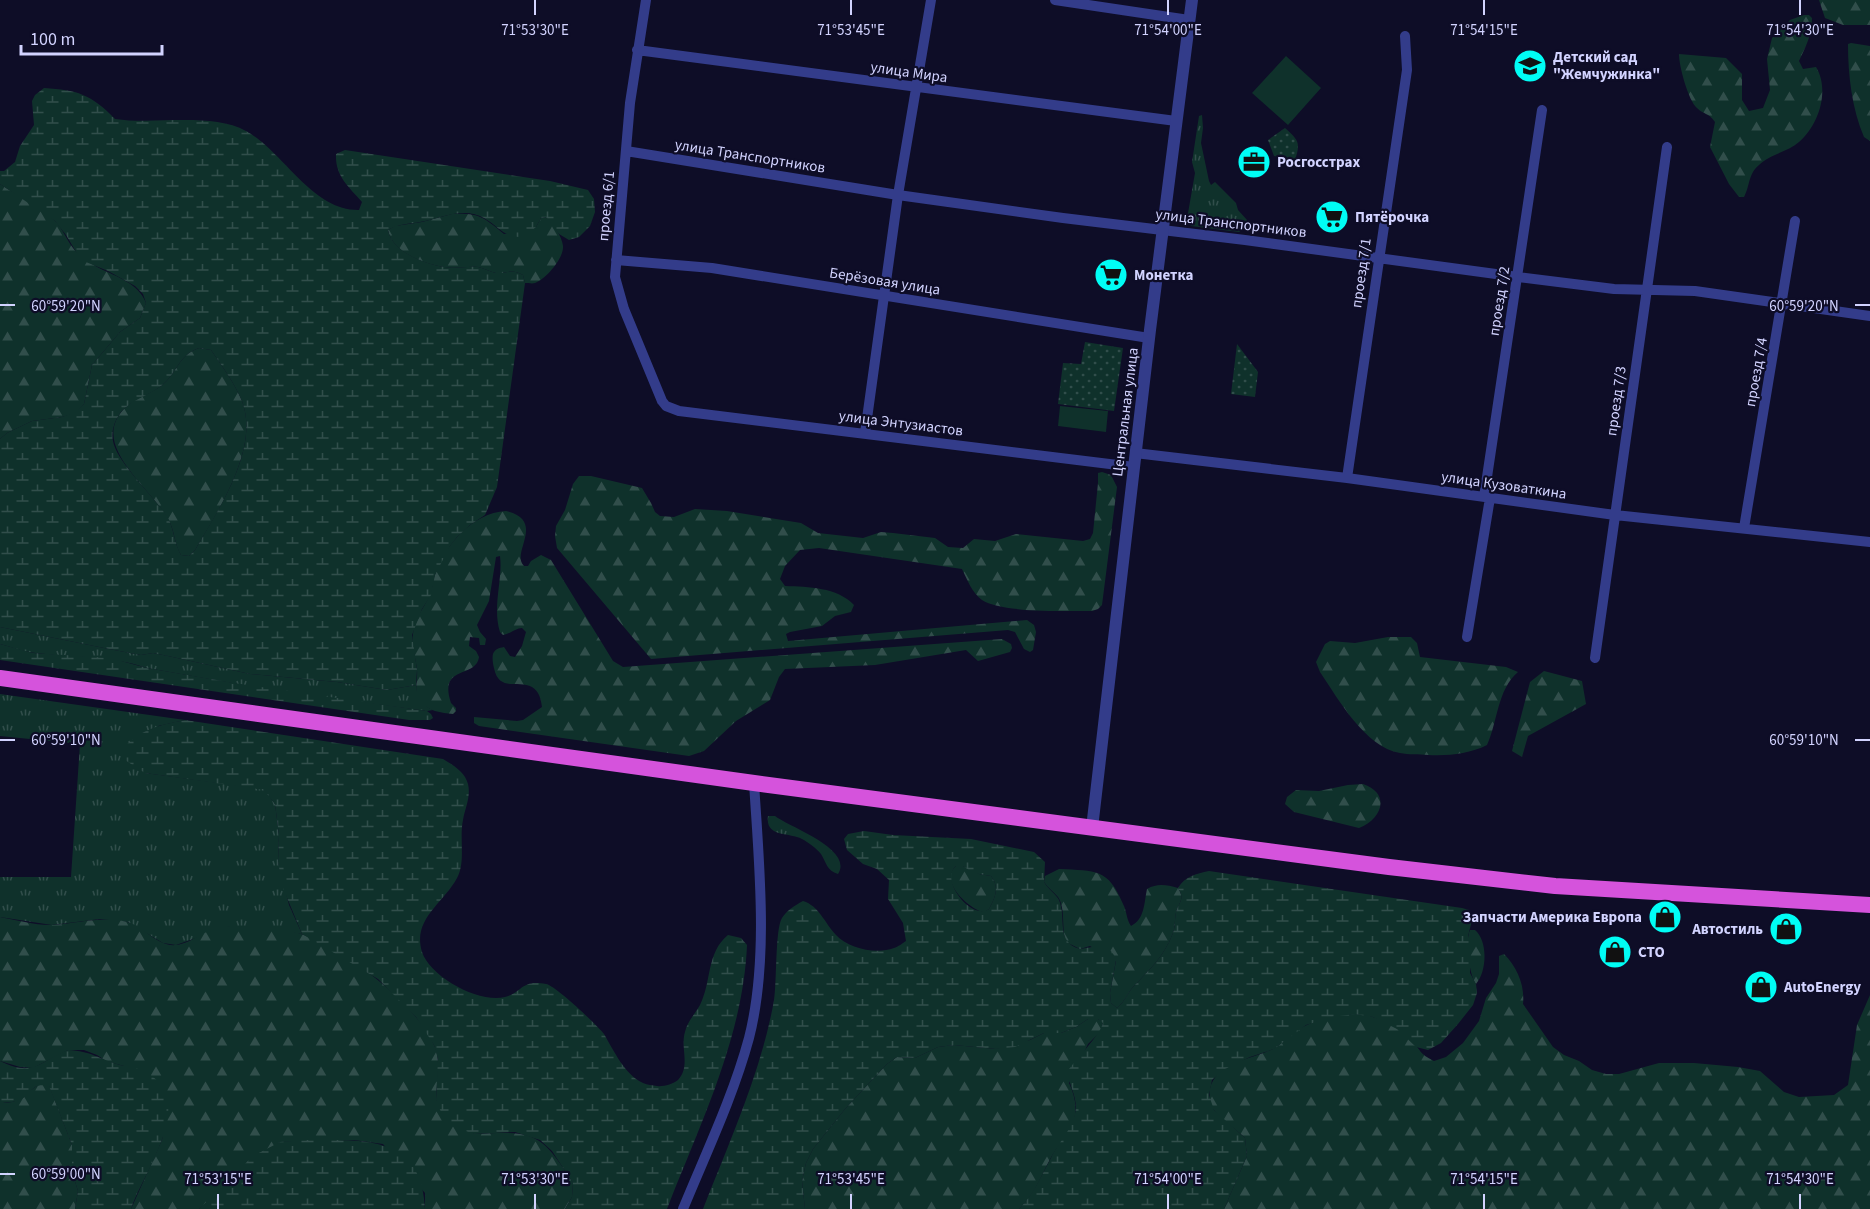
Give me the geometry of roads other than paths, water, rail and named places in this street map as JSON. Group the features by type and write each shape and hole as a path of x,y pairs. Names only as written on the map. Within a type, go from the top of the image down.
{"highway":[{"path":"0,678 754,783 1555,886 1870,905"}],"street":[{"name":"проезд 6/1","path":"646,0 637,50 615,277 620,297 666,406"},
{"path":"865,434 898,195 931,0"},
{"path":"1054,0 1189,20"},
{"name":"Центральная улица","path":"1092,828 1135,453 1192,0"},
{"name":"проезд 7/1","path":"1347,478 1407,70 1405,36"},
{"name":"улица Мира","path":"637,50 915,88 1176,120"},
{"name":"проезд 7/2","path":"1467,637 1542,110"},
{"name":"проезд 7/3","path":"1595,658 1667,147"},
{"name":"улица Транспортников","path":"626,151 898,195 1063,218 1379,257 1518,277 1647,291 1695,291 1870,316"},
{"name":"проезд 7/4","path":"1744,528 1796,221"},
{"name":"Берёзовая улица","path":"616,260 712,268 1149,338"},
{"name":"улица Энтузиастов","path":"666,406 679,411 1134,467"},
{"name":"улица Кузоваткина","path":"1135,453 1347,478 1615,515 1870,542"},
{"path":"683,1209 734,1084 749,1037 757,996 760,914 754,783"}],"place":[{"name":"Детский сад \"Жемчужинка\"","path":"1530,66"},
{"name":"Росгосстрах","path":"1254,162"},
{"name":"Пятёрочка","path":"1332,217"},
{"name":"Монетка","path":"1111,275"},
{"name":"Запчасти Америка Европа","path":"1665,917"},
{"name":"Автостиль","path":"1786,929"},
{"name":"СТО","path":"1615,952"},
{"name":"AutoEnergy","path":"1761,987"}]}
